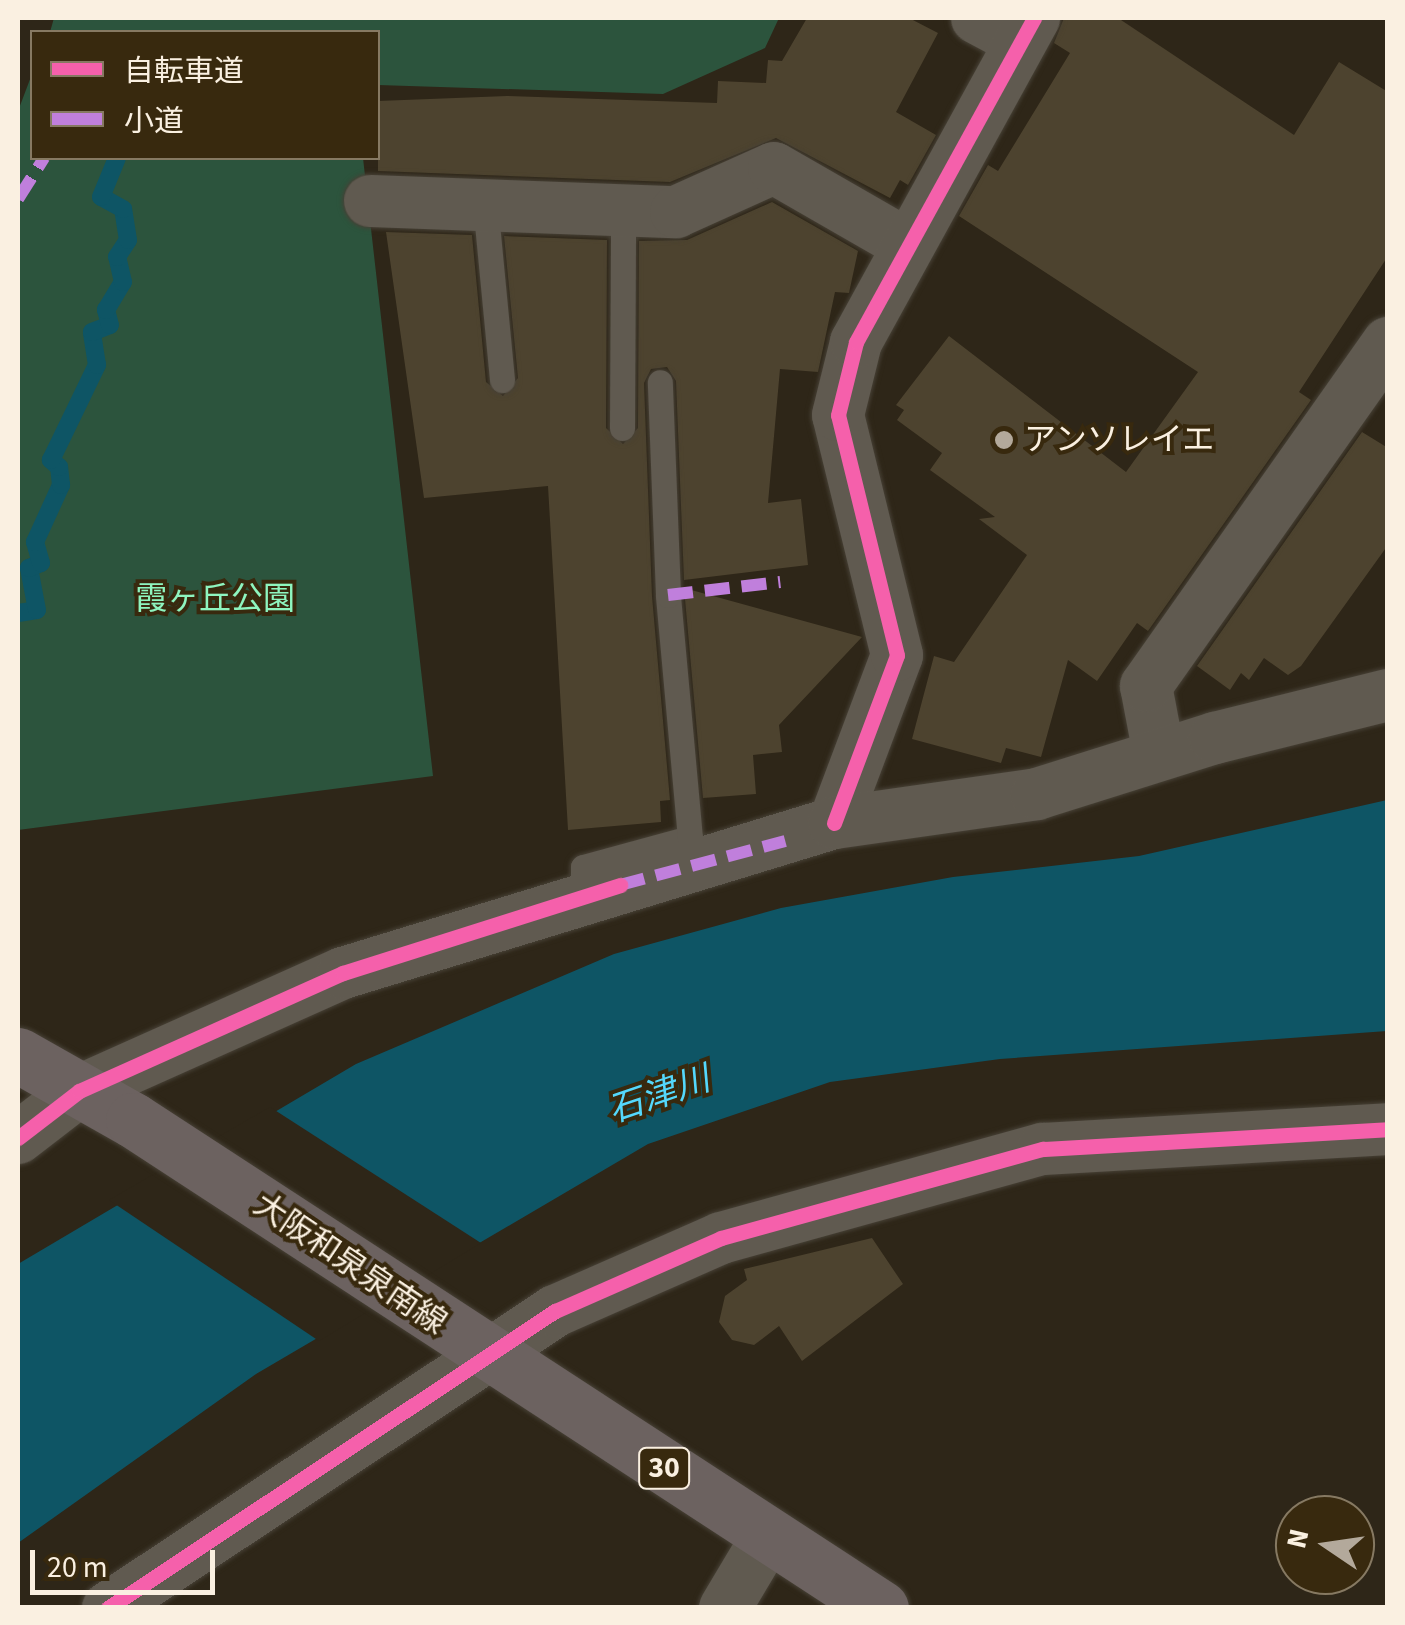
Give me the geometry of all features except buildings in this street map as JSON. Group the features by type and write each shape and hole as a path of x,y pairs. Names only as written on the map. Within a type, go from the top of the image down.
{"main road":[{"name":"大阪和泉泉南線","path":"18,1055 133,1120 881,1608"}],"street":[{"path":"834,822 897,655 838,416 856,342 1011,25"},
{"path":"370,201 485,203 623,214 676,212 774,168 906,244"},
{"path":"1159,754 1146,686 1388,342"},
{"path":"18,1138 79,1091 343,973 602,890 785,841 834,822 1037,794 1159,754 1388,695"},
{"path":"108,1608 468,1341 554,1311 721,1238 1043,1149 1388,1129"},
{"path":"725,1608 768,1536"}],"lane":[{"path":"485,203 502,380"},
{"path":"622,428 623,214"},
{"path":"602,890 582,867 690,838 668,595 660,382"}],"green space":[{"path":"54,18 779,18 765,48 663,94 380,85 380,30 51,30"},
{"name":"霞ヶ丘公園","path":"30,79 30,160 363,160 433,776 18,830 18,111"}],"water":[{"name":"石津川","path":"1387,800 1387,1031 1000,1059 830,1082 648,1144 256,1374 18,1543 18,1264 356,1064 614,954 781,908 953,877 1139,856"}],"pier":[{"path":"270,1107 481,1243 319,1341 109,1200"}],"waterway":[{"path":"18,613 37,610 29,568 41,563 35,542 61,485 59,467 51,460 97,365 92,332 110,325 106,310 123,282 117,257 128,240 123,209 101,197 116,160"}],"marked path":[{"path":"18,199 43,160"},
{"path":"668,595 780,582"},
{"path":"620,885 785,841"}],"cycle path":[{"path":"834,823 897,655 838,415 856,342 1034,18"},
{"path":"18,1138 79,1091 343,973 620,885"},
{"path":"108,1608 555,1311 721,1238 1043,1149 1388,1129"}],"place":[{"name":"アンソレイエ","path":"1004,440"}]}
